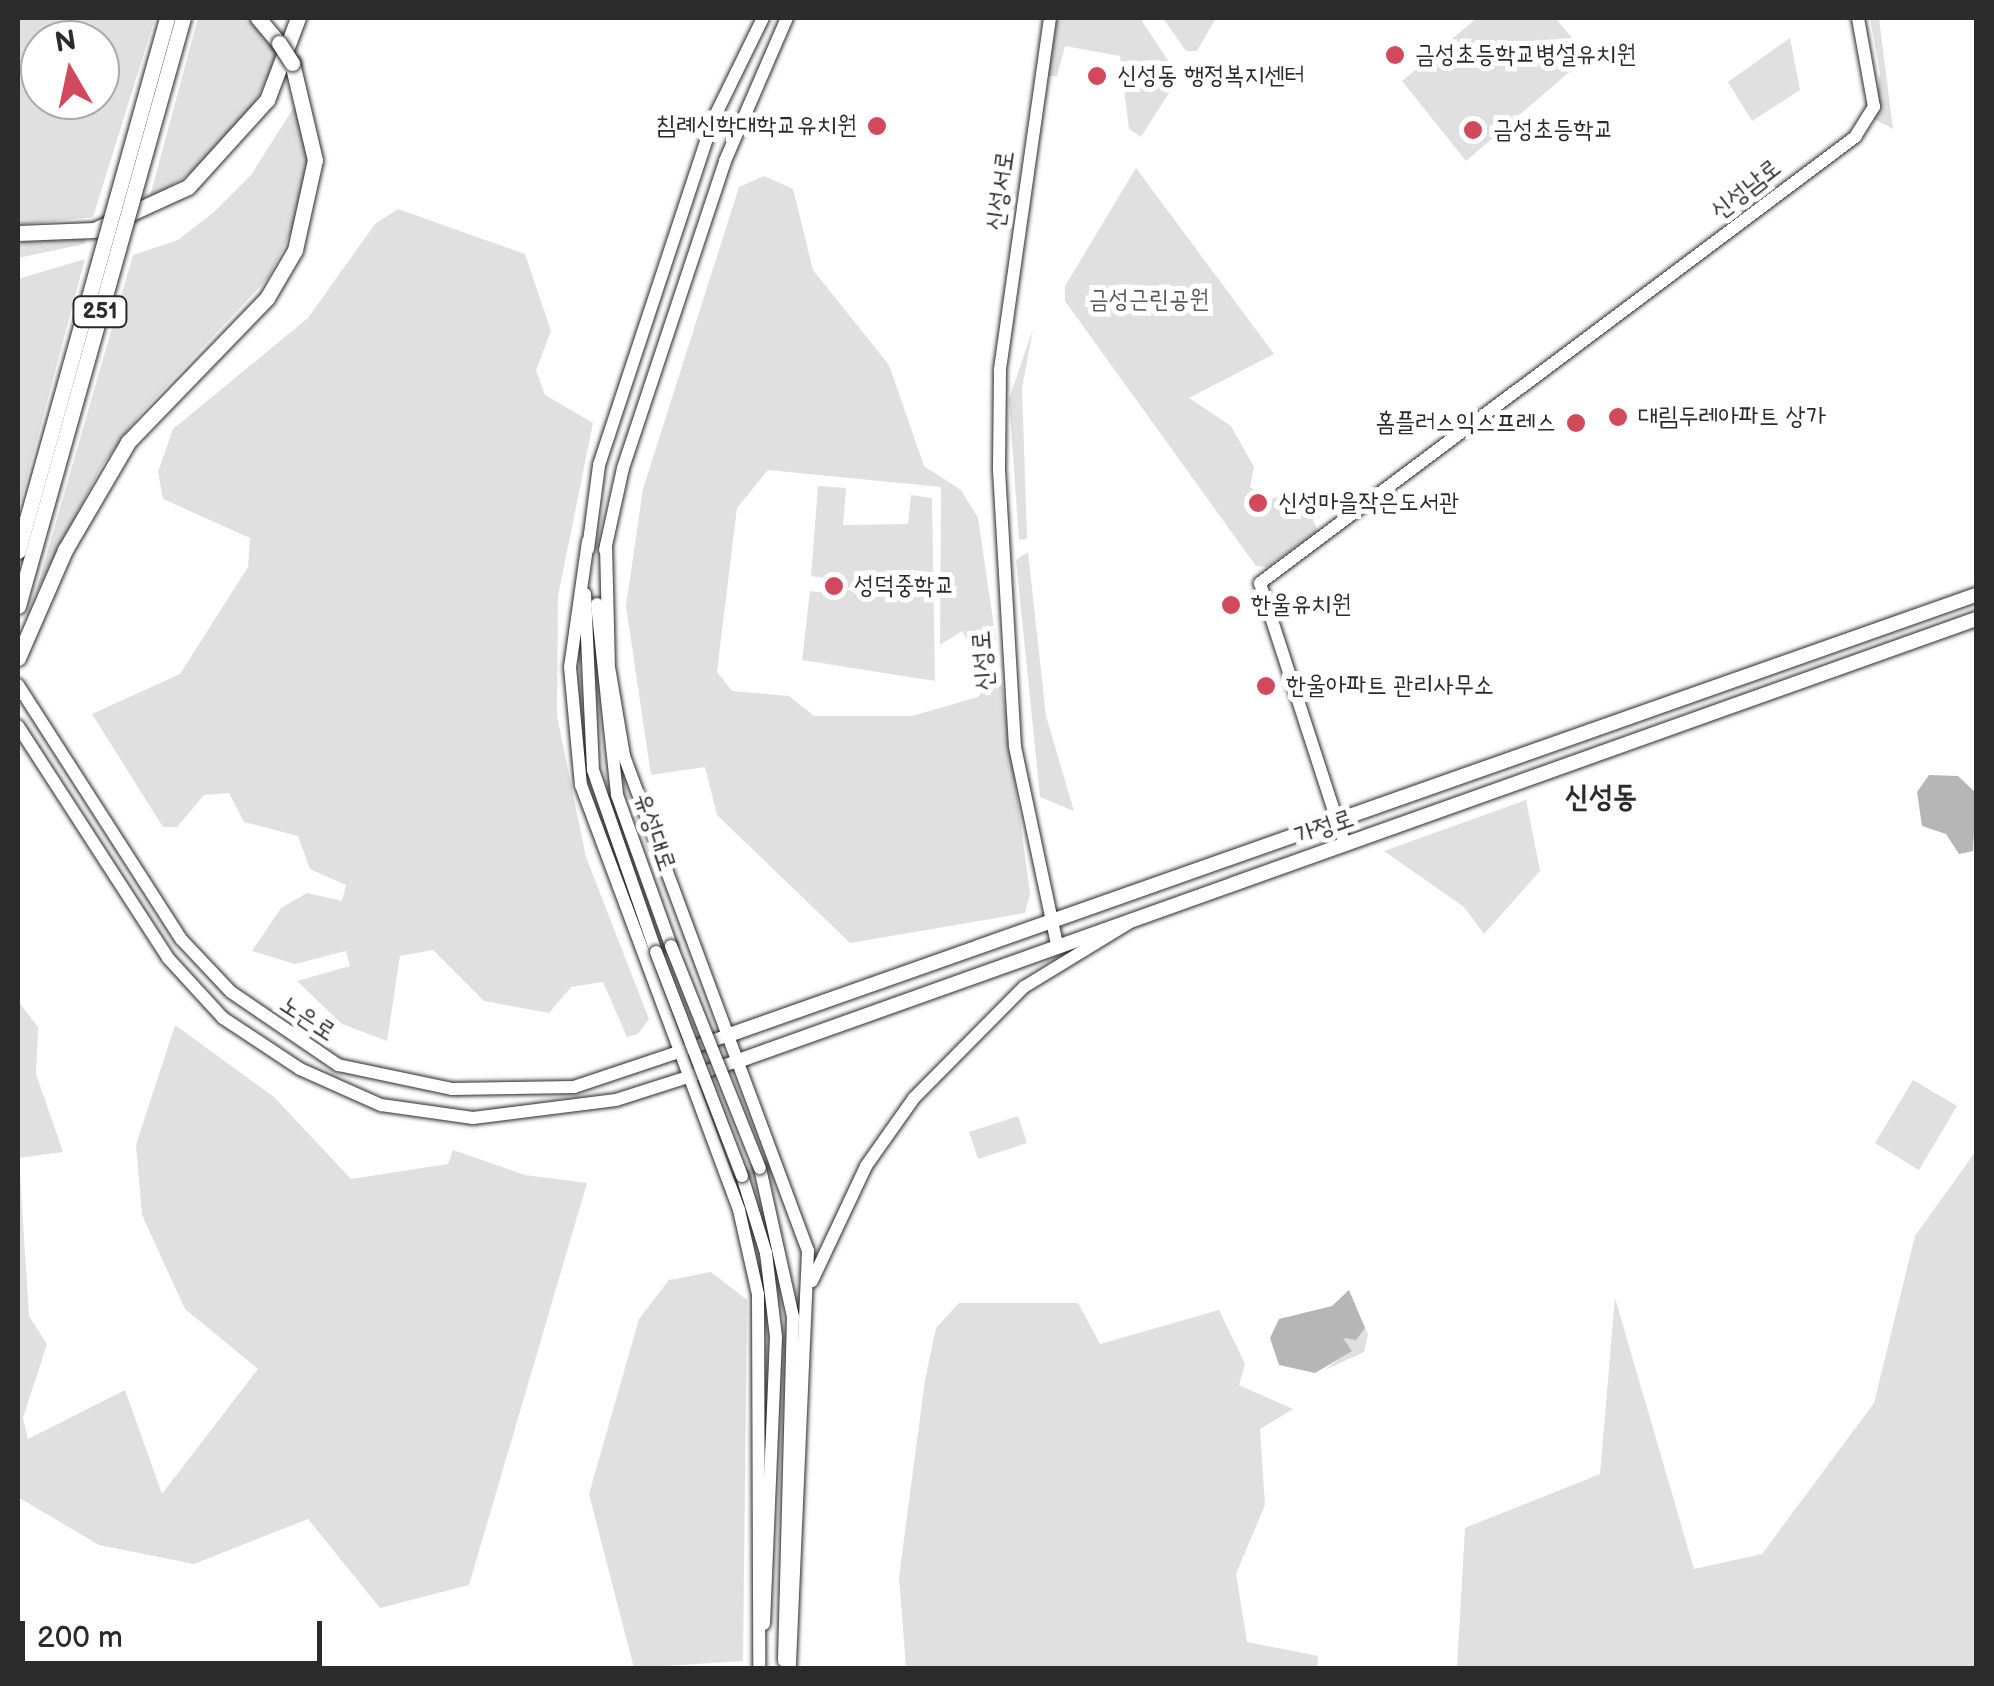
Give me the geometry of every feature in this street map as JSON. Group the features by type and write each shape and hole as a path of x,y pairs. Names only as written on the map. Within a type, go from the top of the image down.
{"highway":[{"name":"251","path":"18,551 167,18"},
{"name":"251","path":"18,606 184,18"},
{"path":"18,658 26,631 128,442 267,298 295,250 315,160 310,121 279,43 258,18"},
{"path":"18,233 94,230 200,178 267,100 298,18"}],"main road":[{"name":"유성대로","path":"761,1668 776,1338 766,1253 742,1176 656,952 593,770 582,673 588,541 599,465 713,120 762,18"},
{"name":"유성대로","path":"787,18 725,160 606,546 596,602 611,766 671,946 760,1168 793,1317 787,1668"},
{"name":"신성서로","path":"1000,371 1050,18"},
{"name":"신성남로","path":"1336,822 1260,582 1854,137 1874,107 1858,18"},
{"name":"신성로","path":"1000,371 1007,680 1057,944"},
{"path":"588,541 570,720 596,844 739,1210 764,1340 761,1668"},
{"path":"606,546 624,756 802,1220 811,1283 787,1668"},
{"name":"가정로","path":"729,1035 1976,595"},
{"name":"가정로","path":"686,1081 1057,944 1976,619"},
{"name":"노은로","path":"18,685 181,938 231,992 338,1065 452,1090 574,1087 729,1035"},
{"name":"노은로","path":"18,726 168,958 222,1018 300,1069 381,1104 473,1118 616,1100 686,1081"},
{"path":"1336,822 1345,845"},
{"path":"811,1283 866,1166 914,1098 1024,987 1134,919"}],"green space":[{"path":"18,18 155,18 93,217 18,225"},
{"path":"198,18 254,18 280,55 254,104 195,170 149,200"},
{"path":"1057,18 1140,18 1179,77 1141,137 1129,129 1120,56 1065,46 1057,76 1048,76"},
{"path":"1163,18 1216,18 1197,51 1186,51"},
{"path":"1477,18 1555,18 1588,56 1466,161 1402,81"},
{"path":"1870,18 1879,18 1893,129 1874,119 1880,73"},
{"path":"1790,38 1800,90 1752,121 1728,82"},
{"path":"296,104 309,148 300,215 268,278 141,413 101,467 35,595 133,255 178,240 214,212 251,175"},
{"name":"금성근린공원","path":"1136,168 1274,354 1189,398 1231,426 1254,467 1250,487 1271,499 1300,491 1318,531 1268,567 1256,566 1065,301 1065,286"},
{"path":"764,176 793,189 813,270 889,365 924,466 961,490 978,518 996,640 970,644 962,631 940,645 941,487 768,470 737,508 717,672 732,691 789,696 814,716 912,716 978,697 992,679 1002,683 1030,894 1025,913 850,943 717,815 705,767 651,775 626,606 643,489 739,187"},
{"path":"398,209 525,254 551,331 536,370 545,395 593,423 558,596 557,716 586,857 649,1019 638,1034 627,1037 603,982 571,987 549,1013 484,1001 433,950 400,956 387,1041 342,1024 297,981 350,966 346,951 295,964 252,951 281,908 307,893 342,901 346,885 310,869 298,836 244,822 229,793 204,795 177,827 163,827 92,714 180,674 248,567 250,538 163,499 158,472 173,429 308,318 375,224"},
{"path":"87,237 84,244 18,258 18,242"},
{"path":"85,259 18,511 18,279"},
{"path":"1033,329 1022,388 1027,539 1019,540 1009,399"},
{"path":"818,486 846,488 843,525 908,524 911,495 932,498 935,681 802,660 810,591 836,594 837,580 811,576"},
{"path":"1028,552 1046,716 1074,811 1040,797 1016,560"},
{"path":"1526,800 1540,871 1484,934 1464,907 1384,851"},
{"path":"18,1001 38,1027 36,1074 63,1152 19,1158 29,1316 47,1344 23,1418 28,1439 125,1390 162,1494 258,1369 185,1309 142,1215 136,1145 175,1025 274,1097 351,1179 448,1164 453,1150 525,1175 587,1183 469,1585 380,1608 308,1519 194,1564 99,1545 18,1497"},
{"path":"1913,1080 1957,1106 1919,1170 1875,1143"},
{"path":"1018,1116 1027,1143 978,1159 969,1132"},
{"path":"1976,1151 1976,1668 1457,1668 1465,1528 1600,1474 1615,1298 1694,1569 1762,1554 1874,1403 1915,1236"},
{"path":"711,1272 747,1300 743,1661 634,1668 589,1494 639,1319 669,1280"},
{"path":"959,1303 1078,1303 1100,1344 1219,1310 1245,1364 1239,1385 1293,1409 1260,1429 1265,1505 1236,1574 1247,1642 1318,1656 1317,1668 906,1668 899,1577 925,1380 936,1328"},
{"path":"1360,1316 1368,1334 1364,1352 1325,1370 1351,1349 1341,1341"}],"shaded area":[{"path":"1929,775 1958,776 1976,793 1973,851 1959,854 1946,834 1922,826 1917,792"},
{"path":"1349,1290 1365,1328 1356,1340 1343,1338 1352,1351 1315,1373 1279,1365 1270,1338 1279,1319 1332,1306"}],"place":[{"name":"금성초등학교병설유치원","path":"1395,55"},
{"name":"신성동 행정복지센터","path":"1097,76"},
{"name":"침례신학대학교유치원","path":"877,126"},
{"name":"금성초등학교","path":"1473,130"},
{"name":"대림두레아파트 상가","path":"1618,417"},
{"name":"홈플러스익스프레스","path":"1576,423"},
{"name":"신성마을작은도서관","path":"1258,503"},
{"name":"성덕중학교","path":"834,586"},
{"name":"한울유치원","path":"1231,605"},
{"name":"한울아파트 관리사무소","path":"1266,686"}],"district":[{"name":"신성동","path":"1601,797"}]}
